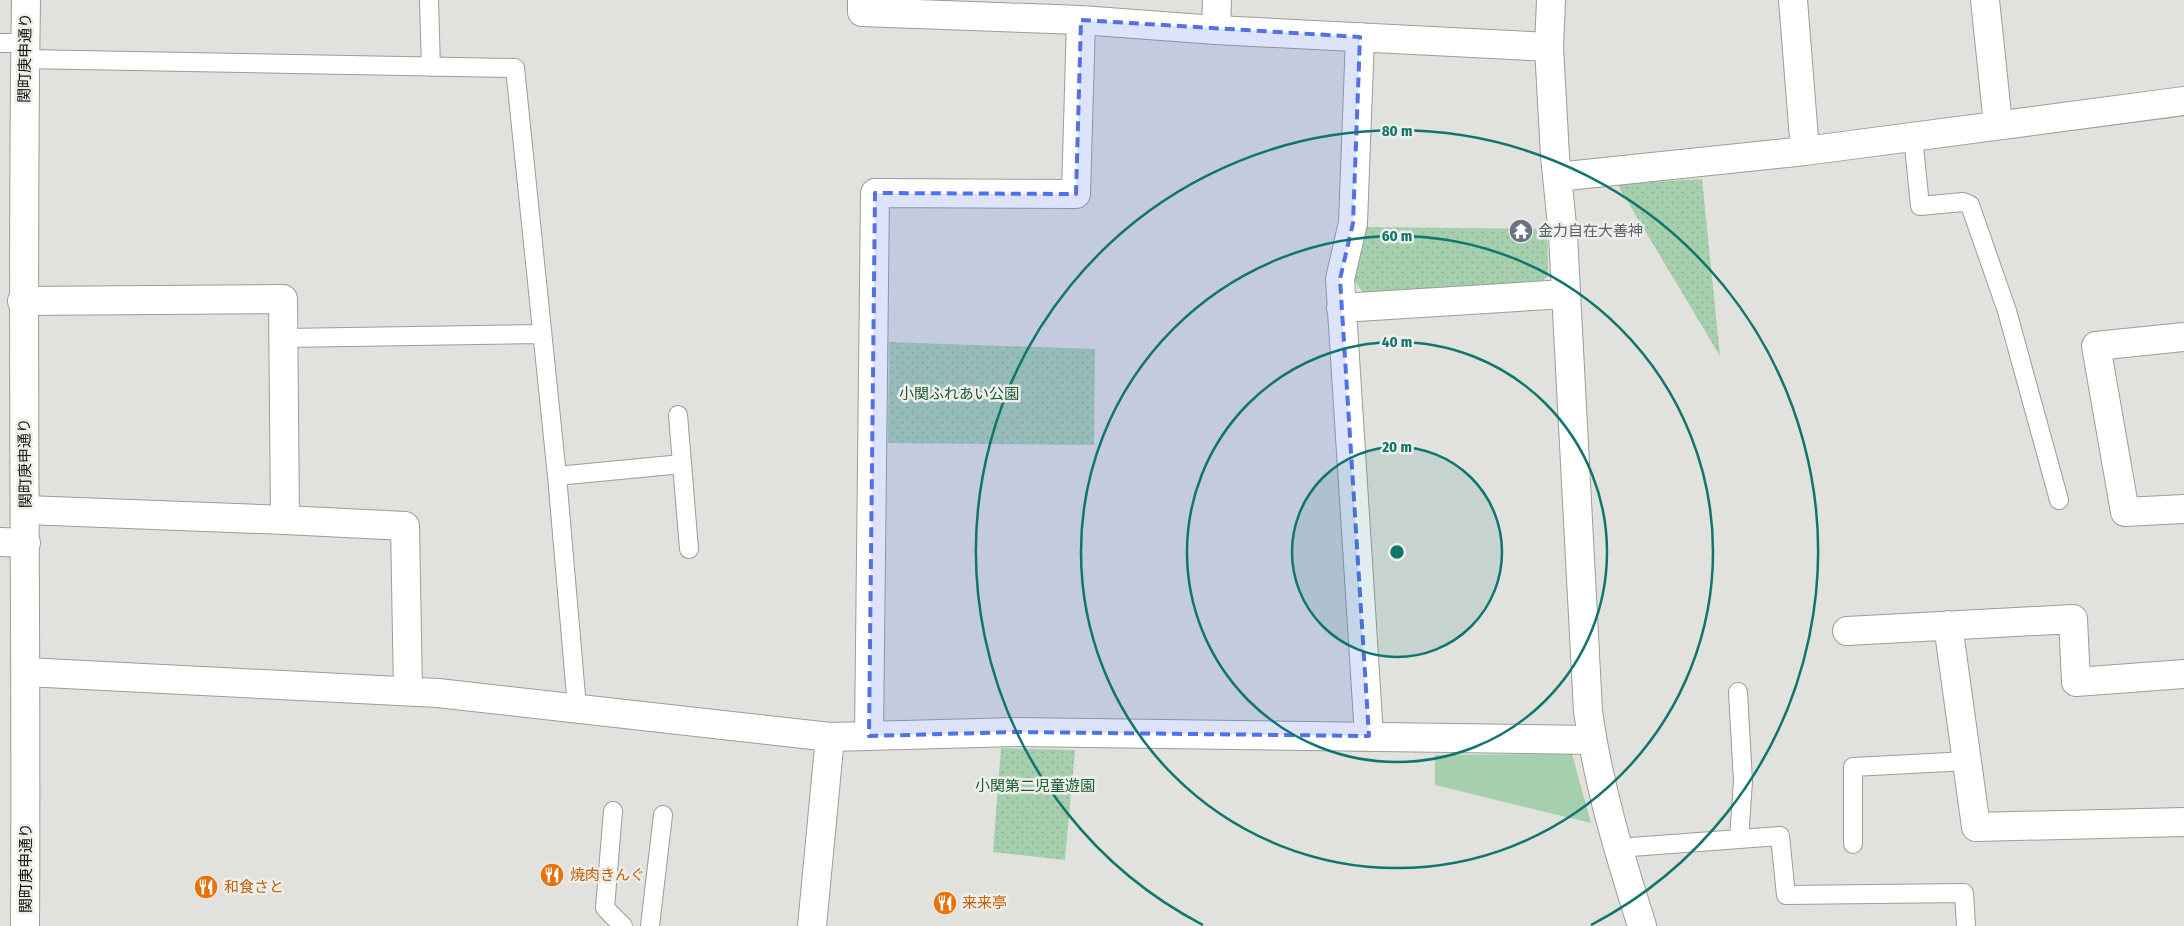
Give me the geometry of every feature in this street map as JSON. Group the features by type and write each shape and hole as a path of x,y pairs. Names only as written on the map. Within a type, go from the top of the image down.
{"street":[{"name":"関町庚申通り","path":"25,926 26,672 13,542 26,510 16,48 26,0"},
{"path":"862,0 862,12 1080,20 1216,30 1548,46"},
{"path":"1216,30 1217,0"},
{"path":"1551,0 1548,46 1563,236 1588,701 1592,740 1618,848 1642,926"},
{"path":"1793,0 1805,150"},
{"path":"1986,0 1998,124"},
{"path":"869,736 875,193 1076,194 1080,20"},
{"path":"1360,37 1353,223 1340,280 1369,736"},
{"path":"1557,177 1805,150 2184,101"},
{"path":"1341,308 1565,294"},
{"path":"22,301 283,299 285,520"},
{"path":"2184,338 2096,346 2125,512 2184,509"},
{"path":"26,510 405,526 408,691"},
{"path":"1846,631 2073,619 2076,682 2184,674"},
{"path":"1948,626 1976,826 2184,822"},
{"path":"26,672 408,691 576,707 830,737 1016,732 1592,740"},
{"path":"812,926 830,737"}],"lane":[{"path":"429,0 431,66"},
{"path":"16,48 515,68 557,476 576,707"},
{"path":"1913,136 1920,206 1963,202 1970,205 2007,311 2059,500"},
{"path":"284,338 542,334"},
{"path":"678,415 689,549"},
{"path":"557,476 682,464"},
{"path":"1738,692 1743,781 1739,839"},
{"path":"1853,844 1853,767 1968,761"},
{"path":"613,811 605,908 623,926"},
{"path":"650,926 663,815"},
{"path":"1618,848 1780,836 1786,896 1964,893 1966,926"}],"highlighted area":[{"path":"1081,20 1360,37 1353,223 1340,279 1369,736 1016,732 869,736 875,193 1076,194"}],"green space":[{"path":"1702,179 1720,356 1617,184"},
{"path":"1364,227 1547,229 1548,276 1538,285 1365,296 1354,280"},
{"name":"小関ふれあい公園","path":"889,342 1095,349 1094,445 888,443"},
{"name":"小関第二児童遊園","path":"1001,748 1075,750 1065,860 993,852"},
{"path":"1572,754 1591,823 1435,785 1435,755"}],"place":[{"name":"金力自在大善神","path":"1521,231"},
{"name":"焼肉きんぐ","path":"552,875"},
{"name":"和食さと","path":"206,887"},
{"name":"来来亭","path":"945,903"}]}
